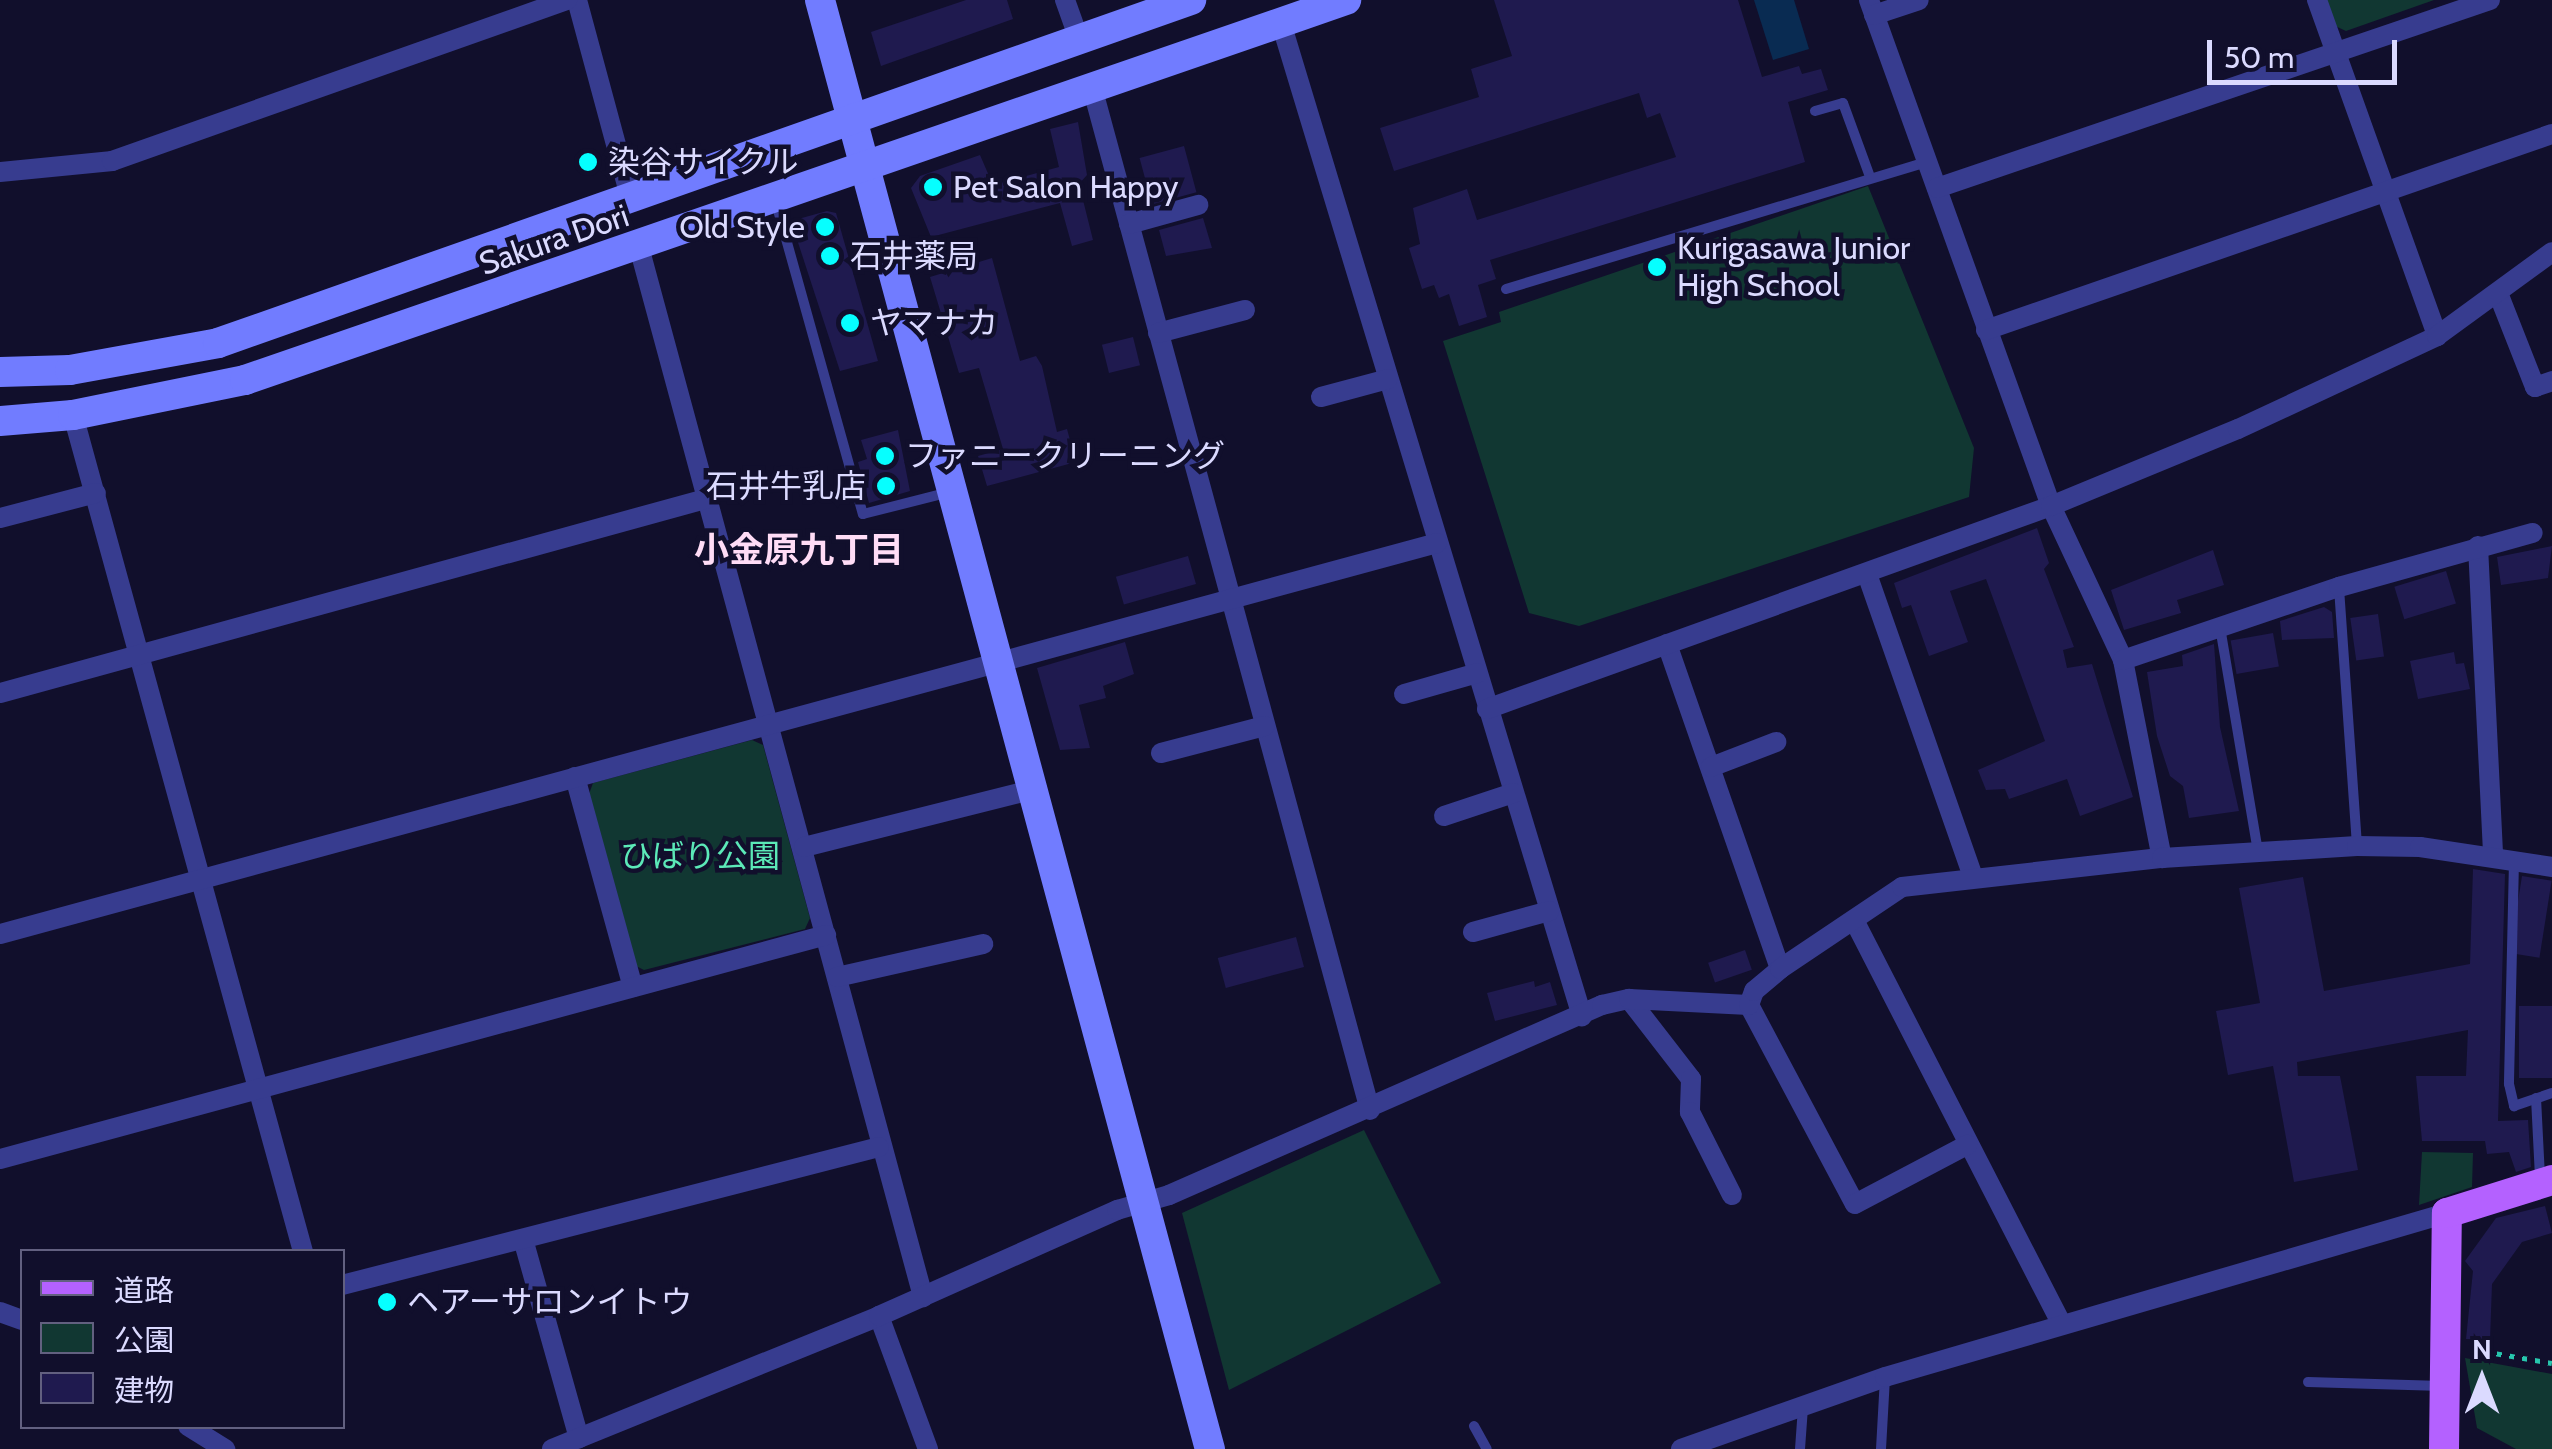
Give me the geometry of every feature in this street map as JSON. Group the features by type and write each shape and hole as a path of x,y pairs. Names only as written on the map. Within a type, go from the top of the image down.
{"main road":[{"path":"2444,1449 2447,1214 2546,1182"}],"street":[{"path":"0,172 112,160 566,0"},
{"path":"576,0 630,196"},
{"path":"820,0 1210,1449"},
{"path":"1065,0 1079,39"},
{"name":"Sakura Dori","path":"0,372 70,370 218,342 1191,0"},
{"name":"Sakura Dori","path":"0,421 72,415 245,380 639,247 1092,87 1277,11 1346,0"},
{"path":"1919,0 1872,8 2051,506 2123,660 2162,858"},
{"path":"2318,0 2437,336"},
{"path":"1937,188 2490,0"},
{"path":"1277,11 1582,1016"},
{"path":"1092,87 1370,1110"},
{"path":"1986,330 2552,134"},
{"path":"1130,224 1198,205"},
{"path":"639,247 772,724 879,1147 923,1297"},
{"path":"1488,709 2051,506 2238,430 2437,336 2552,252"},
{"path":"2498,292 2535,387 2552,381"},
{"path":"1158,333 1246,310"},
{"path":"70,370 72,415 302,1249"},
{"path":"1322,397 1388,379"},
{"path":"0,518 96,493"},
{"path":"0,693 709,498"},
{"path":"2123,660 2338,586 2533,533"},
{"path":"0,934 1438,542"},
{"path":"2478,546 2492,855"},
{"path":"1867,574 1973,876"},
{"path":"1667,644 1780,969"},
{"path":"1404,694 1477,673"},
{"path":"1161,752 1264,726"},
{"path":"1711,767 1776,742"},
{"path":"575,777 633,987"},
{"path":"804,847 1031,790"},
{"path":"1444,816 1513,793"},
{"path":"1967,1144 1854,1204 1749,1005 1754,991 1902,886 2162,858 2357,846 2492,855 2552,867"},
{"path":"1473,932 1549,912"},
{"path":"1854,922 2062,1324"},
{"path":"0,1158 826,935"},
{"path":"837,977 982,944"},
{"path":"552,1449 1370,1110 1582,1016 1629,999 1749,1005"},
{"path":"1629,999 1691,1080 1690,1112 1732,1195"},
{"path":"345,1284 879,1147"},
{"path":"1681,1449 1885,1377 2447,1214"},
{"path":"523,1239 579,1438"},
{"path":"879,1316 928,1449"},
{"path":"193,1429 225,1449"}],"lane":[{"path":"1815,110 1843,104 1869,174"},
{"path":"1506,289 1869,174 1927,162"},
{"path":"775,198 863,514 952,491"},
{"path":"2338,586 2357,846"},
{"path":"2220,626 2258,853"},
{"path":"2514,860 2508,1084 2514,1106 2552,1094"},
{"path":"2536,1098 2546,1182"},
{"path":"1881,1449 1885,1377"},
{"path":"2308,1382 2444,1386"},
{"path":"1800,1449 1803,1406"},
{"path":"1474,1426 1486,1449"}],"path":[{"path":"2446,1344 2552,1364"}],"green space":[{"path":"2324,0 2434,0 2346,31 2333,25"},
{"path":"1868,186 1974,448 1969,497 1579,626 1529,613 1443,341 1501,322 1499,312"},
{"name":"ひばり公園","path":"752,740 763,745 810,918 805,929 644,970 636,966 589,794 593,783"},
{"path":"1364,1130 1441,1283 1229,1390 1182,1213"},
{"path":"2422,1152 2473,1153 2472,1187 2419,1205"},
{"path":"2465,1358 2552,1374 2552,1449 2516,1449 2477,1428"}],"water":[{"path":"1754,0 1794,0 1809,49 1773,60"}],"building":[{"path":"966,0 1007,0 1013,19 881,66 871,32"},
{"path":"1494,0 1738,0 1762,77 1799,66 1802,74 1821,69 1828,90 1788,102 1805,162 1490,260 1496,279 1478,285 1487,317 1459,326 1449,294 1439,298 1434,285 1422,289 1409,248 1420,244 1413,208 1467,189 1477,220 1676,157 1660,113 1647,118 1639,93 1394,171 1380,128 1479,97 1471,69 1512,56"},
{"path":"1078,122 1087,175 1079,184 1093,240 1072,246 1060,203 931,237 911,188 920,176 980,155 993,185 1059,167 1050,129"},
{"path":"1184,146 1196,192 1152,204 1140,158"},
{"path":"827,211 836,213 878,361 840,371 791,221"},
{"path":"1203,218 1212,248 1166,256 1159,230"},
{"path":"992,258 1020,361 1036,356 1042,366 1057,432 1067,429 1076,462 987,486 978,456 1003,449 979,368 959,373 930,277"},
{"path":"1133,337 1140,365 1109,373 1102,345"},
{"path":"898,430 910,491 869,503 858,462 867,459 861,440"},
{"path":"2037,528 2049,563 2044,569 2074,647 2063,650 2067,668 2092,664 2133,797 2080,816 2067,779 2009,799 2005,789 1986,790 1978,770 2045,741 1986,579 1950,591 1968,642 1929,656 1911,605 1902,608 1894,583"},
{"path":"2552,546 2548,578 2501,585 2497,557"},
{"path":"2213,550 2224,585 2177,600 2181,613 2124,630 2111,590"},
{"path":"1188,556 1196,584 1124,605 1116,577"},
{"path":"2446,571 2456,604 2404,619 2394,587"},
{"path":"2324,607 2332,612 2334,638 2282,640 2280,621"},
{"path":"2378,614 2384,657 2356,660 2350,618"},
{"path":"2273,633 2279,666 2237,674 2231,640"},
{"path":"1125,642 1134,674 1103,686 1106,698 1079,705 1090,748 1060,750 1037,668"},
{"path":"2214,644 2220,727 2239,811 2189,818 2183,786 2170,776 2157,736 2147,672 2183,666 2182,655"},
{"path":"2454,652 2456,664 2464,663 2470,689 2418,699 2410,661"},
{"path":"2473,869 2505,874 2498,1121 2528,1120 2531,1167 2516,1172 2509,1152 2487,1154 2485,1141 2422,1141 2416,1076 2466,1076 2468,1030 2297,1062 2298,1076 2340,1076 2358,1170 2294,1182 2273,1066 2228,1075 2216,1011 2260,1003 2239,888 2303,877 2324,991 2470,964"},
{"path":"2522,876 2552,881 2539,958 2510,953"},
{"path":"1296,937 1304,967 1226,988 1218,958"},
{"path":"1745,950 1752,970 1715,983 1708,963"},
{"path":"1534,981 1535,987 1550,982 1557,1005 1495,1021 1487,993"},
{"path":"2519,1006 2552,1006 2552,1078 2519,1078"},
{"path":"2545,1206 2552,1233 2522,1242 2492,1284 2490,1340 2466,1339 2473,1271 2465,1261 2496,1218"}],"place":[{"name":"染谷サイクル","path":"588,162"},
{"name":"Pet Salon Happy","path":"933,187"},
{"name":"Old Style","path":"825,227"},
{"name":"石井薬局","path":"830,256"},
{"name":"Kurigasawa Junior High School","path":"1657,267"},
{"name":"ヤマナカ","path":"850,323"},
{"name":"ファニークリーニング","path":"885,456"},
{"name":"石井牛乳店","path":"886,486"},
{"name":"ヘアーサロンイトウ","path":"387,1302"}],"district":[{"name":"小金原九丁目","path":"799,550"}]}
